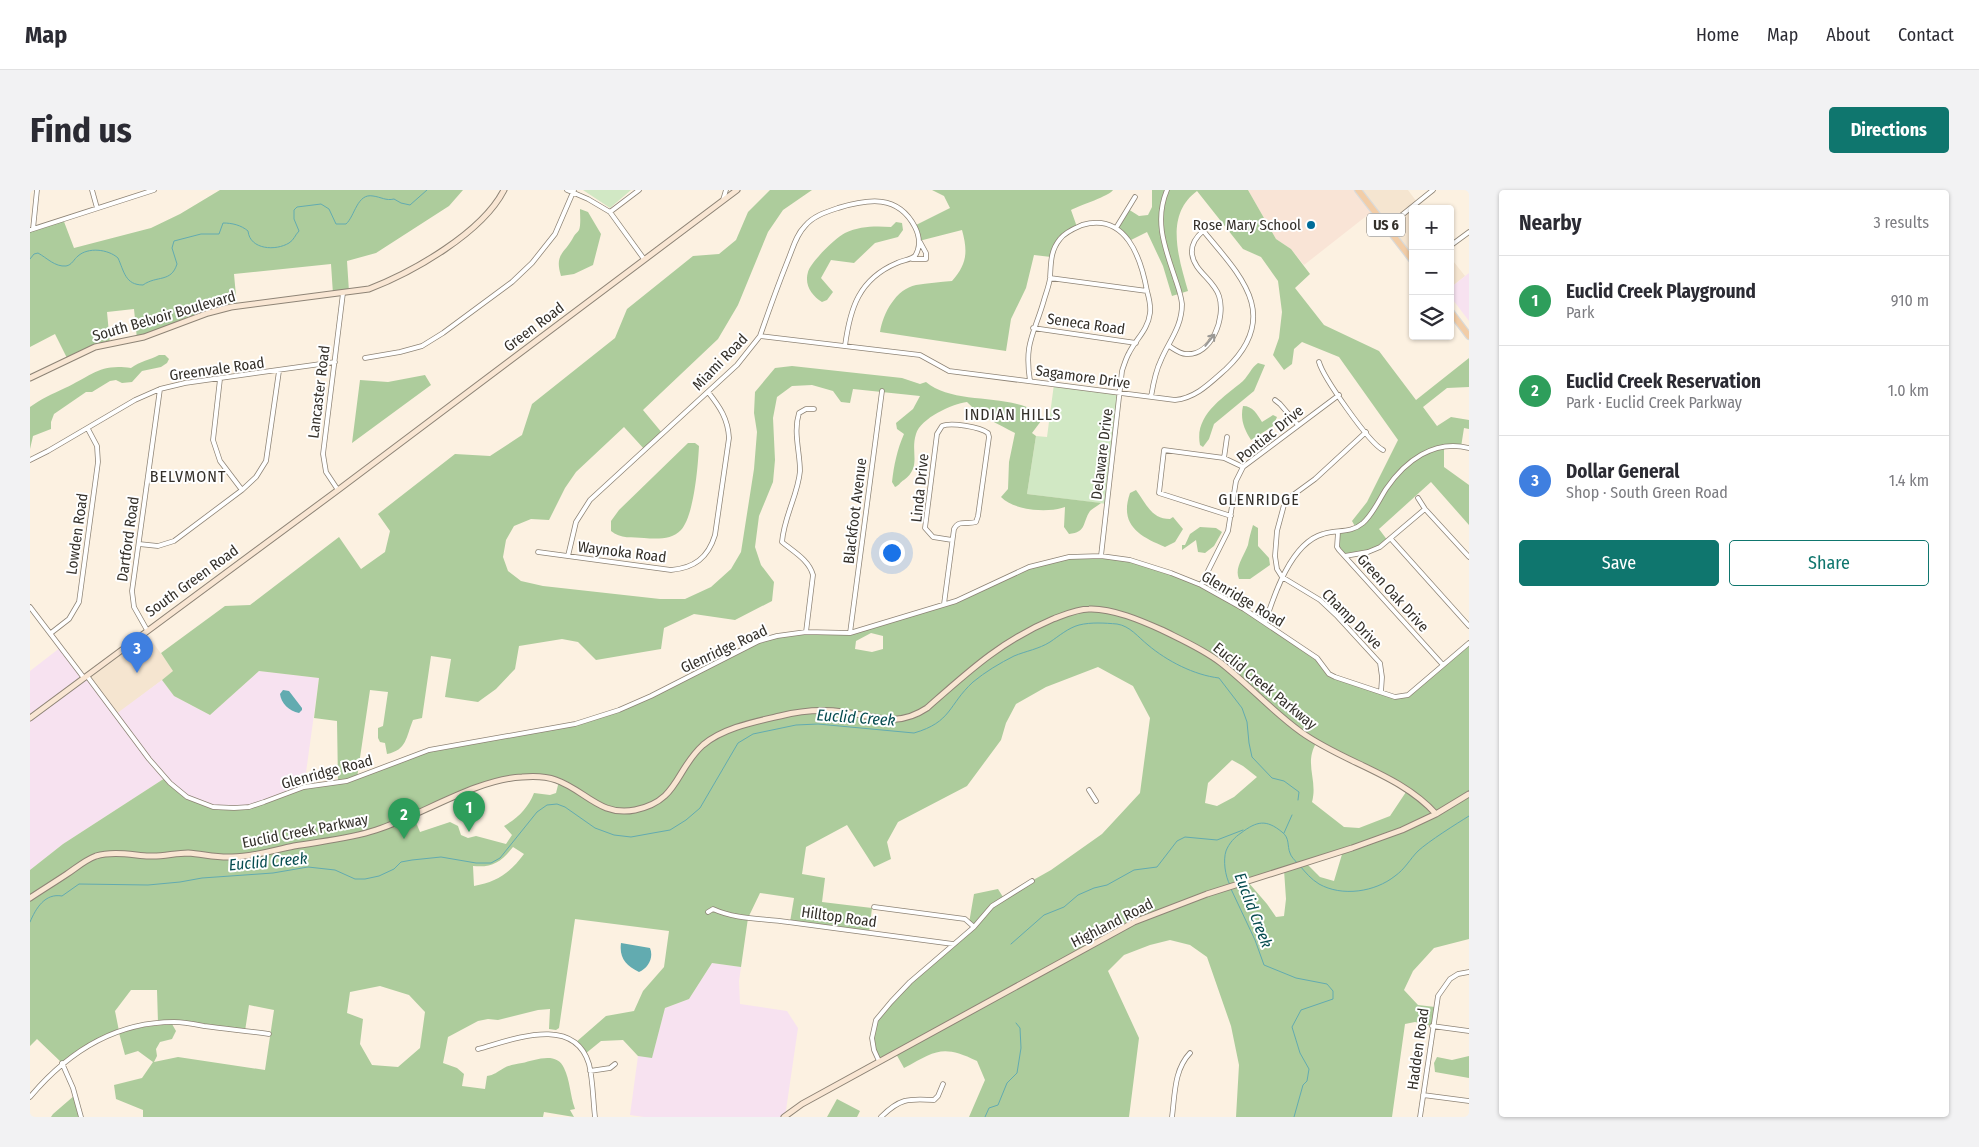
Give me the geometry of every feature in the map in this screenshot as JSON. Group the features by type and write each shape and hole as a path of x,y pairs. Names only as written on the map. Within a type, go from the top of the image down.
{"main road":[{"name":"US 6","path":"1358,190 1409,256"},
{"path":"1454,316 1469,336"}],"street":[{"path":"38,190 31,229 154,190"},
{"path":"92,190 97,208"},
{"name":"South Belvoir Boulevard","path":"30,378 95,347 144,337 208,313 231,307 370,289 407,273 467,233 493,207 504,190"},
{"path":"567,190 574,191 610,212 644,259"},
{"path":"610,212 639,190"},
{"path":"723,201 726,190"},
{"name":"Green Road","path":"346,483 737,190"},
{"path":"1151,397 1161,359 1179,326 1182,305 1160,226 1161,210 1167,190"},
{"path":"1387,227 1433,190"},
{"path":"365,358 422,346 443,333 512,282 532,263 555,234 574,191"},
{"path":"1030,381 1027,354 1033,328 1043,304 1050,278 1051,257 1061,237 1070,230 1088,224 1106,224 1116,228 1135,197"},
{"name":"Miami Road","path":"568,556 576,522 590,500 708,392 746,355 760,336 794,244 798,235 809,221 830,211 862,201 884,202 902,211 911,220 920,243"},
{"name":"Sagamore Drive","path":"760,336 920,356 949,371 1175,400 1184,399 1203,389 1230,364 1246,343 1252,326 1253,308 1247,288 1196,223"},
{"name":"Delaware Drive","path":"1101,556 1122,370 1129,352 1145,331 1150,305 1139,259 1133,246 1116,228"},
{"path":"1169,346 1183,354 1196,353 1219,328 1222,311 1218,292 1195,264 1192,256 1193,244 1203,231"},
{"path":"1454,243 1469,232"},
{"path":"912,258 918,252 920,243"},
{"path":"845,346 849,318 863,288 880,273 897,262 912,258 926,258 926,253 920,243"},
{"path":"1050,278 1147,291"},
{"name":"Lancaster Road","path":"338,490 326,472 322,454 343,293"},
{"name":"Seneca Road","path":"1033,328 1136,343"},
{"name":"Greenvale Road","path":"30,460 88,429 135,400 160,389 185,383 335,362"},
{"path":"1319,362 1322,372 1378,448 1383,450"},
{"path":"139,544 158,546 174,541 256,478 266,461 279,371"},
{"path":"220,379 213,440 220,461 242,490"},
{"name":"Dartford Road","path":"147,630 136,613 132,600 160,389"},
{"name":"Blackfoot Avenue","path":"850,633 882,391"},
{"name":"Waynoka Road","path":"538,552 671,570 683,569 695,564 704,557 712,546 716,535 728,430 721,409 708,392"},
{"name":"Pontiac Drive","path":"1201,585 1228,531 1236,481 1243,467 1339,395"},
{"path":"1275,400 1298,425"},
{"path":"806,632 813,575 811,567 782,542 786,518 800,474 796,423 799,414 806,409 814,409"},
{"name":"Linda Drive","path":"948,424 988,433 976,522 960,522 956,524 952,540 932,537 925,528 937,434 942,426 948,424"},
{"name":"Lowden Road","path":"51,633 70,619 79,602 98,462 97,446 88,429"},
{"path":"1282,578 1277,569 1275,556 1277,531 1284,505 1288,498 1315,479 1366,432"},
{"path":"1224,458 1227,437"},
{"path":"1265,623 1282,578 1299,551 1311,539 1324,533 1350,531 1366,520 1395,477 1416,457 1444,446 1469,448"},
{"path":"1231,516 1159,493 1164,450 1224,458 1243,467"},
{"name":"South Green Road","path":"30,718 346,483"},
{"path":"1418,498 1425,509 1469,557"},
{"path":"1345,556 1368,552 1380,547 1425,509"},
{"name":"Green Oak Drive","path":"1338,532 1337,547 1443,666"},
{"path":"1391,539 1469,626"},
{"path":"944,604 952,540"},
{"name":"Glenridge Road","path":"30,607 170,784 187,797 213,807 234,808 264,802 304,787 348,781 433,749 575,724 620,710 759,641 777,636 806,632 850,633 974,593 1029,566 1069,557 1101,556 1130,560 1201,585 1244,609 1317,658 1329,674 1335,678 1395,697 1408,694 1469,643"},
{"name":"Champ Drive","path":"1282,578 1320,600 1380,663 1382,677 1381,692"},
{"name":"Euclid Creek Parkway","path":"30,898 84,861 98,855 152,856 190,853 232,857 324,842 378,830 470,791 495,782 518,777 537,776 555,779 569,786 598,806 614,810 632,811 644,808 659,802 668,794 674,787 689,759 704,744 718,735 780,716 815,711 843,712 890,720 905,719 927,708 988,655 1004,644 1035,627 1073,612 1089,609 1106,611 1142,621 1196,647 1220,662 1253,689 1283,718 1316,743 1402,786 1417,795 1436,814"},
{"path":"1089,790 1096,801"},
{"name":"Highland Road","path":"784,1117 802,1104 879,1061 1134,922 1207,894 1317,860 1402,830 1436,814 1469,794"},
{"path":"879,1061 874,1050 872,1038 876,1020 890,1002 910,982 974,927 992,906 1032,881"},
{"path":"874,907 965,919 974,927"},
{"name":"Hilltop Road","path":"708,912 713,909 722,914 953,944"},
{"name":"Hadden Road","path":"1420,1117 1436,1003 1444,985 1455,976 1469,972"},
{"path":"30,1097 62,1064 81,1049 119,1031 155,1023 176,1022 269,1034"},
{"path":"1432,1026 1469,1031"},
{"path":"478,1049 540,1034 560,1035 580,1046 585,1054 590,1071 595,1117"},
{"path":"1172,1117 1177,1074 1183,1060 1190,1053"},
{"path":"62,1064 73,1088 81,1117"},
{"path":"590,1071 610,1068 615,1064"},
{"path":"881,1117 893,1105 904,1100 918,1098 934,1100 938,1096 943,1084"},
{"path":"1423,1094 1469,1101"}],"shaded area":[{"name":"Rose Mary School","path":"1248,190 1358,190 1374,210 1304,265 1291,249 1276,239"},
{"path":"1358,190 1408,190 1419,205 1409,205 1409,256"},
{"path":"1454,262 1465,276 1454,285"},
{"path":"1469,273 1469,321 1454,301 1454,285"},
{"path":"145,632 174,671 116,715 87,676"},
{"path":"61,647 84,678 87,676 116,714 162,680 174,696 210,715 259,671 319,678 304,787 249,807 213,807 187,797 165,778 63,844 30,870 30,671"},
{"path":"712,963 741,967 739,981 740,1004 787,1011 798,1028 785,1117 644,1117 630,1115 638,1056 652,1057 665,1008 689,999"}],"green space":[{"path":"220,190 463,190 449,206 376,253 347,261 349,292 333,294 331,264 234,274 237,307 137,339 134,309 107,312 110,344 95,347 68,360 55,334 30,347 30,230 63,219 74,248 151,228 180,214"},
{"path":"583,190 631,190 610,208"},
{"path":"770,190 812,190 783,210 768,232 738,305 718,339 643,410 663,434 645,450 624,427 576,472 565,488 549,520 531,519 514,526 506,540 503,557 508,571 521,581 543,586 660,599 685,599 711,587 731,569 741,552 754,469 757,432 754,413 755,392 775,368 792,366 902,378 920,384 926,382 950,394 1025,406 1038,412 1041,421 1032,433 1036,436 1027,494 1101,503 1090,511 1079,531 1069,534 1064,527 1065,507 1050,510 1032,510 1007,502 1001,497 1008,489 1009,462 1015,433 983,416 967,402 953,406 930,417 919,428 914,441 913,470 895,487 892,482 894,470 904,434 897,429 896,423 913,409 920,396 853,389 850,403 841,402 833,391 812,385 792,386 777,397 773,418 775,460 773,482 759,516 755,547 761,565 774,582 772,601 735,620 694,614 664,628 661,649 596,660 578,642 562,639 519,646 515,669 496,689 478,702 445,697 451,659 431,656 422,718 413,720 405,742 394,752 387,754 385,743 380,742 378,738 378,728 383,726 388,692 370,690 357,778 429,750 575,724 619,710 759,641 792,634 850,633 956,601 1001,579 1052,560 1101,556 1130,560 1171,573 1223,597 1317,658 1329,674 1395,697 1408,694 1469,643 1469,939 1434,948 1413,971 1404,990 1418,1005 1435,1007 1432,1026 1415,1022 1405,1024 1392,1117 1236,1117 1239,1065 1231,1026 1207,957 1190,945 1170,940 1124,955 1108,971 1139,1038 1129,1117 969,1117 985,1080 977,1061 947,1051 924,1057 904,1068 895,1052 879,1061 872,1038 876,1020 910,982 973,927 969,923 974,894 998,889 1003,897 1051,870 1102,834 1140,793 1150,718 1133,686 1098,667 1046,687 1016,704 1006,723 1001,740 967,786 898,822 887,842 891,859 874,867 847,825 806,847 802,874 825,878 822,902 872,908 869,933 790,922 794,898 760,893 748,918 741,967 712,963 689,999 665,1008 652,1058 638,1056 623,1040 601,1041 585,1054 575,1043 606,1016 634,1011 643,991 664,967 669,931 575,919 559,1028 556,1030 549,1029 550,1009 538,1010 498,1020 478,1021 448,1037 443,1063 457,1068 464,1074 462,1086 485,1089 487,1076 506,1067 545,1058 556,1060 561,1063 568,1078 575,1109 570,1110 574,1117 544,1112 543,1117 143,1117 143,1110 116,1099 114,1085 142,1078 153,1062 138,1051 125,1055 119,1033 143,1027 172,1024 176,1031 172,1039 160,1042 156,1049 157,1056 154,1062 178,1057 265,1070 274,1010 249,1005 245,1031 176,1022 158,1023 157,990 131,990 115,1011 119,1031 62,1063 37,1039 30,1046 30,870 63,844 165,778 187,797 213,807 249,807 297,789 338,782 337,721 314,718 319,678 259,671 210,715 174,696 162,680 173,671 161,653 225,606 250,605 339,537 361,569 385,552 390,531 378,514 455,454 490,456 522,435 532,404 615,338 627,309 693,256 719,254 736,240 748,212","holes":["871,633 883,636 883,649 872,652 855,649 856,641","1316,743 1408,789 1390,816 1359,828 1344,827 1312,802 1311,758","1232,760 1257,777 1234,797 1217,806 1205,803 1208,783","537,776 559,781 556,793 550,795 534,793 522,812 504,826 512,835 506,844 476,836 468,838 461,835 458,826 450,822 420,832 413,815 495,782","513,847 524,854 502,876 490,882 474,886 473,866 491,865 504,857","1343,851 1334,881 1320,877 1307,864","1284,870 1286,899 1284,916 1276,917 1248,882","380,986 409,995 425,1012 420,1048 398,1067 372,1065 360,1044 363,1019 347,1013 350,992"]},
{"path":"932,190 1113,190 1101,198 1071,210 1077,227 1061,237 1051,257 1034,255 1026,288 1011,319 1006,351 880,332 887,310 902,291 916,285 952,281 961,269 965,257 962,230 919,241 914,226 950,208 944,196"},
{"path":"1152,190 1248,190 1276,239 1291,249 1310,274 1295,288 1324,325 1379,351 1416,400 1469,358 1469,387 1447,388 1423,407 1437,426 1451,417 1469,420 1469,429 1464,428 1461,447 1444,447 1444,467 1469,485 1469,525 1431,482 1379,529 1388,541 1368,552 1345,556 1337,547 1338,532 1356,528 1352,521 1367,502 1398,440 1339,357 1302,342 1294,349 1292,364 1284,370 1273,355 1279,338 1282,312 1278,281 1261,257 1243,249 1197,191 1180,212 1177,225 1178,252 1188,291 1172,296 1163,266 1147,232 1129,241 1116,228 1128,209 1139,216 1148,215 1152,207"},
{"path":"580,209 588,212 601,234 593,265 574,274 561,276 559,263 561,254 579,230"},
{"path":"896,222 902,223 903,230 898,237 875,243 854,263 831,260 821,278 833,292 827,300 822,302 815,297 808,286 808,272 813,263 829,245 845,233 856,229 891,227"},
{"path":"159,355 165,355 169,359 161,367 142,371 132,382 110,381 92,392 86,392 54,414 51,429 33,436 30,449 30,407 103,369 111,367 131,368"},
{"path":"1258,363 1265,365 1254,391 1214,424 1209,439 1203,447 1200,445 1199,434 1206,416 1219,401 1243,381"},
{"path":"425,375 431,385 352,443 360,380 388,382"},
{"path":"1054,384 1120,393 1107,504 1027,494 1036,436 1047,437"},
{"path":"1243,406 1252,409 1262,422 1273,415 1277,417 1273,426 1251,440 1243,424"},
{"path":"688,443 695,443 699,446 692,503 681,530 673,536 659,539 622,536 611,531 611,521 619,510"},
{"path":"1136,490 1154,513 1163,518 1170,519 1173,517 1183,529 1175,542 1165,547 1140,534 1134,528 1129,521 1127,504 1130,493"},
{"path":"1253,525 1258,528 1258,546 1269,558 1270,565 1250,579 1239,579 1239,566 1248,545"},
{"path":"1200,527 1216,528 1222,532 1214,546 1205,553 1198,552 1196,540 1182,550 1182,545 1185,545 1190,534"},
{"path":"1469,1056 1469,1078 1435,1072 1434,1063 1437,1057 1452,1060"},
{"path":"75,1095 81,1117 51,1117 53,1114"},
{"path":"837,1099 860,1111 857,1117 827,1117"}],"water":[{"path":"283,690 289,691 302,708 299,713 284,703 280,694"},
{"path":"621,943 650,948 651,959 645,968 639,972 624,961 621,953"}],"waterway":[{"path":"30,259 34,254 38,253 55,264 66,266 87,251 104,251 118,258 126,276 132,283 143,285 167,276 174,270 177,264 172,248 174,241 201,234 219,234 223,223 230,223 245,229 248,231 253,242 258,245 271,248 284,246 291,242 299,231 294,219 294,210 297,207 321,204 329,209 336,224 346,224 363,198 373,196 388,200 394,199 410,205 427,190"},
{"name":"Euclid Creek","path":"30,922 38,907 46,899 62,896 79,884 148,885 202,878 273,873 308,867 335,870 355,879 365,879 379,876 394,869 401,862 412,860 441,857 476,863 491,863 500,858 537,812 547,805 557,804 565,807 595,828 614,835 631,837 670,830 700,808 738,743 753,734 796,725 818,724 914,733 936,724 973,682 993,668 1014,656 1046,644 1071,628 1088,623 1122,625 1130,629 1155,651 1172,662 1200,674 1219,678 1242,708 1247,722 1252,757 1272,778 1284,781 1299,792 1298,800"},
{"name":"Euclid Creek","path":"1284,833 1292,815"},
{"name":"Euclid Creek","path":"1300,866 1319,884 1328,888 1348,891 1368,889 1378,886 1395,876 1423,847 1469,816"},
{"name":"Euclid Creek","path":"1230,885 1225,863 1227,848 1237,836 1257,824 1266,823 1285,834 1289,850 1297,863"},
{"path":"1011,944 1044,915 1064,907 1078,895 1107,885 1134,870 1157,867 1177,841 1185,837 1217,840 1243,830"},
{"name":"Euclid Creek","path":"1231,889 1255,940 1264,965 1296,978 1327,984 1333,991 1333,999 1301,1010 1292,1027 1300,1053 1309,1069 1307,1081 1303,1085 1294,1117"},
{"path":"985,1117 989,1108 998,1105 1007,1083 1017,1073 1021,1048 1020,1028 1016,1023"}],"place":[{"name":"Rose Mary School","path":"1311,225"},
{"name":"Dollar General","path":"137,673"},
{"name":"Euclid Creek Playground","path":"469,832"},
{"name":"Euclid Creek Reservation","path":"404,839"}],"district":[{"name":"INDIAN HILLS","path":"1013,414"},
{"name":"BELVMONT","path":"188,476"},
{"name":"GLENRIDGE","path":"1259,499"}]}
